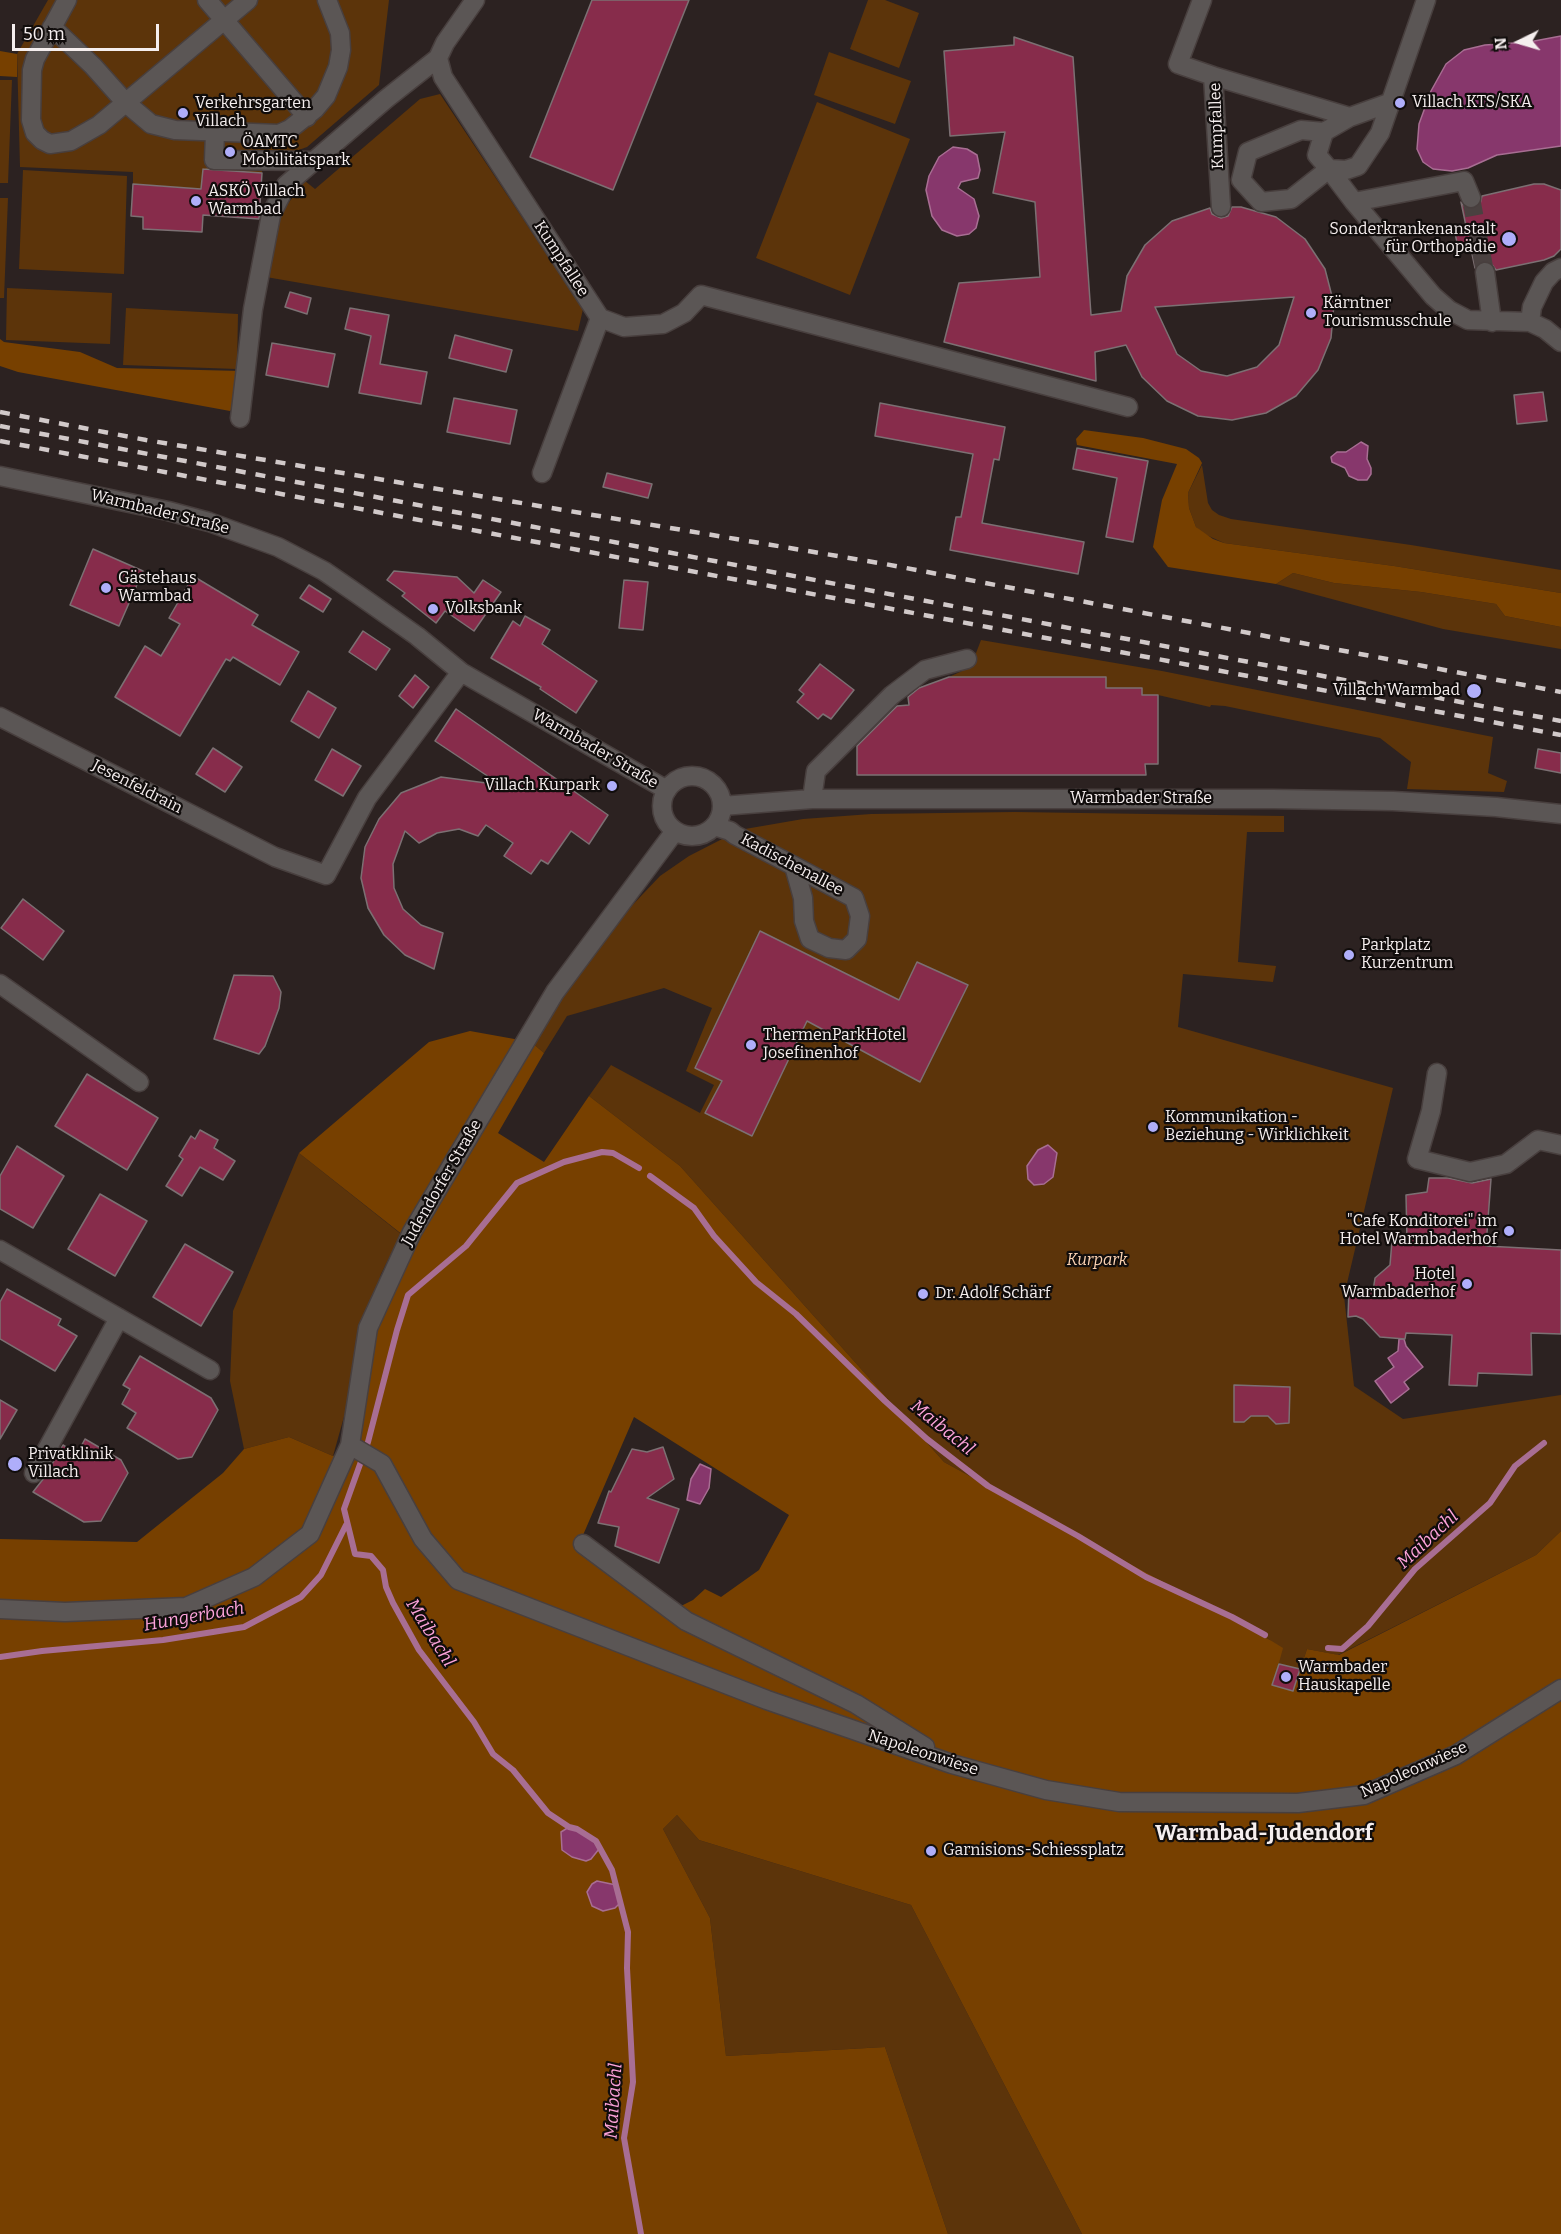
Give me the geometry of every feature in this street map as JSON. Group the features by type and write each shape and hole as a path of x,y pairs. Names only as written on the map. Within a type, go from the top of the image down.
{"street":[{"path":"67,0 35,59 32,70 31,120 35,133 50,144 71,141 99,125 248,0"},
{"path":"207,0 307,117"},
{"path":"52,27 93,66 126,103 142,118 159,128 279,134 307,117 326,96 338,67 341,50 340,33 327,0"},
{"path":"240,418 253,309 271,214 286,185 386,99 438,58 445,43 476,0"},
{"path":"1202,0 1178,64 1213,76"},
{"path":"1389,103 1350,117 1324,132 1301,130 1248,152 1241,180 1261,202 1291,199 1329,169 1346,170 1358,166 1380,133 1426,0"},
{"name":"Kumpfallee","path":"438,58 443,77 600,318"},
{"name":"Kumpfallee","path":"1221,207 1213,76 1350,117"},
{"path":"215,132 214,160 314,161"},
{"path":"1324,132 1317,155 1353,202 1433,296 1449,310 1468,320 1530,322 1545,329 1561,342"},
{"path":"1353,202 1464,181 1470,198"},
{"path":"1530,322 1532,308 1544,282 1553,272 1561,268"},
{"path":"1485,272 1492,322"},
{"path":"542,473 600,318 624,327 663,324 684,313 701,295 1128,407"},
{"name":"Warmbader Straße","path":"0,476 168,511 209,522 278,547 324,571 417,636 461,672 667,790"},
{"path":"812,799 816,771 892,695 925,669 967,659"},
{"name":"Jesenfeldrain","path":"0,717 275,857 326,875 367,798 461,672"},
{"name":"Warmbader Straße","path":"675,831 668,825 664,816 663,799 667,790 681,778 700,778 708,782 715,788 722,806 812,799 1285,799 1450,804 1561,814"},
{"path":"675,831 682,835 700,835 722,829 722,806"},
{"name":"Kadischenallee","path":"722,829 794,866 854,898 860,916 857,939 846,950 829,948 810,939 804,921 804,898 794,866"},
{"name":"Judendorfer Straße","path":"0,1609 65,1612 186,1607 254,1578 310,1534 360,1451 368,1328 412,1232 555,992 675,831"},
{"path":"0,984 140,1082"},
{"path":"1437,1073 1431,1111 1417,1159 1470,1172 1506,1164 1538,1140 1561,1145"},
{"path":"0,1250 210,1370"},
{"path":"34,1473 119,1318"},
{"name":"Napoleonwiese","path":"360,1451 382,1464 423,1539 458,1580 767,1700 951,1764 1046,1790 1119,1802 1298,1803 1364,1795 1456,1755 1561,1689"},
{"path":"583,1544 686,1621 856,1704 951,1764"}],"green space":[{"name":"Verkehrsgarten Villach","path":"48,0 389,0 379,85 307,147 293,152 263,152 262,173 203,169 201,189 133,184 133,172 20,167 17,54"},
{"path":"868,0 885,0 919,13 899,68 850,49"},
{"path":"829,52 911,81 895,124 814,95"},
{"path":"0,80 12,80 8,183 0,183"},
{"path":"440,94 583,309 578,331 266,277 277,218 305,181 315,189 420,99"},
{"path":"817,102 910,139 850,295 756,258"},
{"path":"23,170 127,176 124,274 19,269"},
{"path":"0,198 8,198 4,298 0,298"},
{"path":"7,288 112,293 110,344 6,340"},
{"path":"126,308 238,314 237,369 123,365"},
{"path":"1202,465 1208,503 1219,515 1231,519 1561,570 1561,593 1394,566 1224,543 1202,533 1196,527 1189,508 1188,493"},
{"path":"1293,573 1334,583 1421,592 1496,604 1505,616 1561,627 1561,649 1443,629 1276,584"},
{"path":"981,640 1162,671 1493,737 1488,773 1507,781 1504,792 1407,789 1411,762 1380,738 1225,706 1211,705 1210,707 1158,695 1142,695 1142,688 1106,688 1106,677 949,677 962,671 973,661"},
{"name":"Kurpark","path":"1015,812 1284,816 1284,832 1247,832 1238,962 1276,966 1273,982 1183,974 1178,1027 1393,1088 1344,1296 1354,1386 1403,1419 1561,1395 1561,1531 1536,1555 1338,1655 1307,1649 1293,1691 1272,1685 1279,1664 1270,1640 944,1462 680,1166 589,1096 611,1065 700,1113 714,1085 686,1071 712,1008 664,988 567,1016 544,1053 531,1042 605,934 660,876 689,856 728,836 745,829 803,819 871,814"},
{"path":"299,1153 401,1234 381,1274 363,1330 347,1406 333,1456 289,1437 244,1449 230,1381 233,1311"},
{"path":"677,1815 699,1840 911,1905 1082,2234 948,2234 885,2047 726,2056 710,1918 663,1829"}],"shaded area":[{"path":"1561,36 1561,146 1497,155 1468,168 1452,171 1433,169 1423,162 1417,149 1419,124 1431,91 1446,64 1464,50 1485,45 1529,42"},
{"path":"0,51 17,54 17,77 0,76"},
{"path":"953,147 967,149 977,155 980,170 978,178 961,182 958,188 974,199 979,216 976,228 969,234 957,236 942,230 932,216 926,190 929,176 939,157"},
{"path":"0,339 4,342 80,352 117,368 242,371 237,403 230,411 18,372 0,366"},
{"path":"1084,430 1143,438 1186,449 1199,458 1202,463 1188,493 1189,508 1196,527 1213,539 1224,543 1394,566 1561,593 1561,627 1505,616 1496,604 1421,592 1334,583 1293,573 1276,584 1168,567 1153,547 1162,500 1177,464 1077,445 1076,439"},
{"path":"1361,442 1368,446 1367,459 1371,474 1367,480 1358,480 1349,476 1345,468 1332,462 1331,457 1337,452 1346,452"},
{"path":"470,1031 531,1042 544,1053 498,1133 544,1162 589,1096 680,1166 944,1462 1283,1648 1273,1685 1293,1691 1307,1649 1339,1655 1536,1555 1561,1531 1561,2234 1082,2234 911,1905 699,1840 677,1815 663,1829 710,1918 726,2056 885,2047 948,2234 0,2234 0,1539 137,1542 223,1473 244,1449 289,1437 333,1456 359,1436 376,1328 413,1243 299,1153 429,1042","holes":["634,1417 789,1515 759,1570 721,1597 705,1589 693,1600 665,1614 577,1549"]},
{"path":"1048,1145 1057,1153 1053,1177 1044,1184 1034,1185 1028,1179 1027,1166 1038,1150"},
{"path":"1399,1339 1404,1339 1406,1346 1423,1367 1404,1382 1409,1389 1391,1403 1375,1381 1394,1367 1388,1358 1398,1351"},
{"path":"700,1464 711,1469 709,1488 700,1504 687,1500 691,1479"},
{"path":"569,1827 577,1829 596,1841 599,1849 591,1859 586,1861 572,1857 562,1850 561,1832"},
{"path":"597,1881 616,1885 621,1902 615,1908 603,1911 592,1906 587,1892"}],"building":[{"path":"592,0 689,0 613,190 530,157"},
{"path":"1014,37 1073,57 1091,315 1121,311 1127,276 1145,245 1172,221 1210,208 1212,214 1221,218 1228,216 1232,207 1241,207 1276,217 1305,239 1325,269 1334,304 1331,338 1318,370 1296,396 1266,413 1232,420 1198,416 1167,401 1142,377 1126,345 1095,352 1096,381 944,342 959,283 1040,277 1035,202 993,193 1005,132 950,136 944,51 1014,45","holes":["1294,297 1279,345 1257,367 1227,376 1201,371 1177,354 1155,307"]},
{"path":"203,169 262,173 259,219 203,215 202,232 143,229 143,217 131,216 133,184 201,189"},
{"name":"Sonderkrankenanstalt für Orthopädie","path":"1534,184 1544,184 1561,190 1561,249 1554,256 1544,260 1496,270 1490,262 1484,261 1475,268 1471,249 1459,251 1454,229 1466,226 1461,202 1465,207 1475,209 1480,204 1482,196"},
{"path":"290,292 311,298 307,314 285,307"},
{"path":"350,308 389,315 380,364 427,372 421,404 359,393 371,336 345,329"},
{"path":"455,335 512,350 506,372 449,358"},
{"path":"272,343 335,354 328,387 266,375"},
{"path":"1543,392 1547,421 1517,424 1514,395"},
{"path":"454,398 517,410 510,444 447,432"},
{"path":"880,403 1005,427 999,460 994,459 982,523 1084,542 1078,574 950,550 956,517 961,517 973,454 875,436"},
{"path":"1077,448 1148,461 1133,542 1106,537 1117,478 1073,469"},
{"path":"607,473 652,484 648,498 603,487"},
{"name":"Gästehaus Warmbad","path":"93,549 143,571 119,626 70,605"},
{"path":"394,571 457,577 474,593 483,580 501,592 474,631 445,611 436,623 402,596 405,593 387,580"},
{"path":"193,576 258,615 252,625 299,652 280,685 233,657 230,661 226,659 180,736 115,697 145,646 161,656 180,624 169,618"},
{"path":"624,580 648,582 643,630 619,628"},
{"path":"309,585 331,599 323,612 300,598"},
{"path":"525,616 550,630 542,644 597,681 576,713 540,689 541,687 491,658 513,621 520,626"},
{"path":"363,631 390,649 376,670 349,652"},
{"path":"820,664 854,690 831,719 823,714 818,719 797,702 804,694 799,690"},
{"path":"415,675 429,687 413,708 399,696"},
{"path":"949,677 1106,677 1106,688 1142,688 1142,695 1158,695 1158,764 1145,764 1146,775 857,775 857,746 897,706 909,705 908,697 919,688"},
{"path":"308,691 336,708 319,738 291,721"},
{"path":"456,709 608,815 589,844 571,831 548,864 541,860 531,874 504,856 513,843 486,825 478,836 459,829 437,833 419,843 405,831 393,864 394,888 403,909 421,925 443,933 434,969 405,955 384,935 368,908 361,878 365,847 379,819 401,793 441,777 501,785 435,741"},
{"path":"213,748 242,767 225,792 196,774"},
{"path":"332,749 361,766 343,796 315,780"},
{"path":"1538,749 1561,753 1561,773 1535,768"},
{"path":"23,899 64,931 43,960 1,928"},
{"name":"ThermenParkHotel Josefinenhof","path":"760,931 899,1000 917,962 968,985 920,1082 807,1021 752,1136 705,1113 722,1081 695,1068"},
{"path":"234,975 273,976 281,992 279,1008 265,1046 259,1054 214,1039"},
{"path":"87,1074 158,1118 127,1170 55,1126"},
{"path":"200,1130 218,1140 214,1148 235,1161 223,1180 200,1167 182,1196 166,1186 183,1159 179,1156 191,1136 195,1139"},
{"path":"17,1146 64,1176 33,1228 0,1209 0,1176"},
{"name":"Hotel Warmbaderhof","path":"1429,1178 1448,1178 1472,1183 1491,1179 1486,1246 1561,1250 1561,1334 1531,1333 1532,1375 1478,1373 1477,1386 1449,1385 1452,1335 1406,1333 1405,1339 1380,1337 1363,1319 1356,1316 1348,1317 1349,1290 1373,1291 1375,1278 1390,1265 1392,1241 1407,1240 1406,1195 1427,1192"},
{"path":"100,1194 147,1221 115,1276 68,1249"},
{"path":"185,1244 233,1272 201,1326 153,1297"},
{"path":"7,1289 61,1319 58,1325 77,1336 55,1371 0,1339 0,1302"},
{"path":"140,1356 211,1398 218,1410 192,1457 178,1459 127,1428 136,1413 122,1404 130,1389 123,1385"},
{"path":"1234,1385 1290,1387 1289,1423 1276,1424 1268,1416 1251,1416 1244,1422 1234,1422"},
{"name":"Privatklinik Villach","path":"0,1400 17,1410 0,1439"},
{"path":"85,1439 121,1460 128,1473 101,1521 84,1522 33,1492 63,1445 77,1454"},
{"path":"663,1447 674,1479 647,1498 679,1509 659,1563 615,1546 619,1527 598,1523 609,1491 611,1492 632,1449 647,1452"},
{"name":"Warmbader Hauskapelle","path":"1279,1664 1300,1669 1293,1691 1272,1685"}],"waterway":[{"name":"Maibachl","path":"639,1168 613,1153 602,1152 564,1162 517,1183 466,1246 408,1295 368,1442 344,1509 355,1554 371,1556 383,1570 386,1587 393,1603 419,1650 474,1722 493,1754 513,1770 548,1813 596,1841 612,1870 628,1932 627,1968 633,2082 624,2138 641,2234"},
{"name":"Maibachl","path":"650,1176 694,1208 714,1236 756,1282 796,1314 885,1401 927,1439 988,1486 1146,1577 1265,1635"},
{"name":"Maibachl","path":"1328,1648 1342,1649 1368,1626 1415,1569 1490,1503 1515,1466 1544,1443"},
{"name":"Hungerbach","path":"0,1657 163,1640 244,1627 301,1597 321,1575 346,1525"}],"tunnel":[{"path":"1471,198 1485,272"}],"railway":[{"path":"0,412 146,440 885,564 1561,692"},
{"path":"0,426 1561,721"},
{"path":"0,441 1561,735"}],"place":[{"name":"Villach KTS/SKA","path":"1400,103"},
{"name":"Verkehrsgarten Villach","path":"183,113"},
{"name":"ÖAMTC Mobilitätspark","path":"230,152"},
{"name":"ASKÖ Villach Warmbad","path":"196,201"},
{"name":"Sonderkrankenanstalt für Orthopädie","path":"1509,239"},
{"name":"Kärntner Tourismusschule","path":"1311,313"},
{"name":"Gästehaus Warmbad","path":"106,588"},
{"name":"Volksbank","path":"433,609"},
{"name":"Villach Warmbad","path":"1474,691"},
{"name":"Villach Kurpark","path":"612,786"},
{"name":"Parkplatz Kurzentrum","path":"1349,955"},
{"name":"ThermenParkHotel Josefinenhof","path":"751,1045"},
{"name":"Kommunikation - Beziehung - Wirklichkeit","path":"1153,1127"},
{"name":"\"Cafe Konditorei\" im Hotel Warmbaderhof","path":"1509,1231"},
{"name":"Hotel Warmbaderhof","path":"1467,1284"},
{"name":"Dr. Adolf Schärf","path":"923,1294"},
{"name":"Privatklinik Villach","path":"15,1464"},
{"name":"Warmbader Hauskapelle","path":"1286,1677"},
{"name":"Garnisions-Schiessplatz","path":"931,1851"}],"district":[{"name":"Warmbad-Judendorf","path":"1264,1834"}]}
